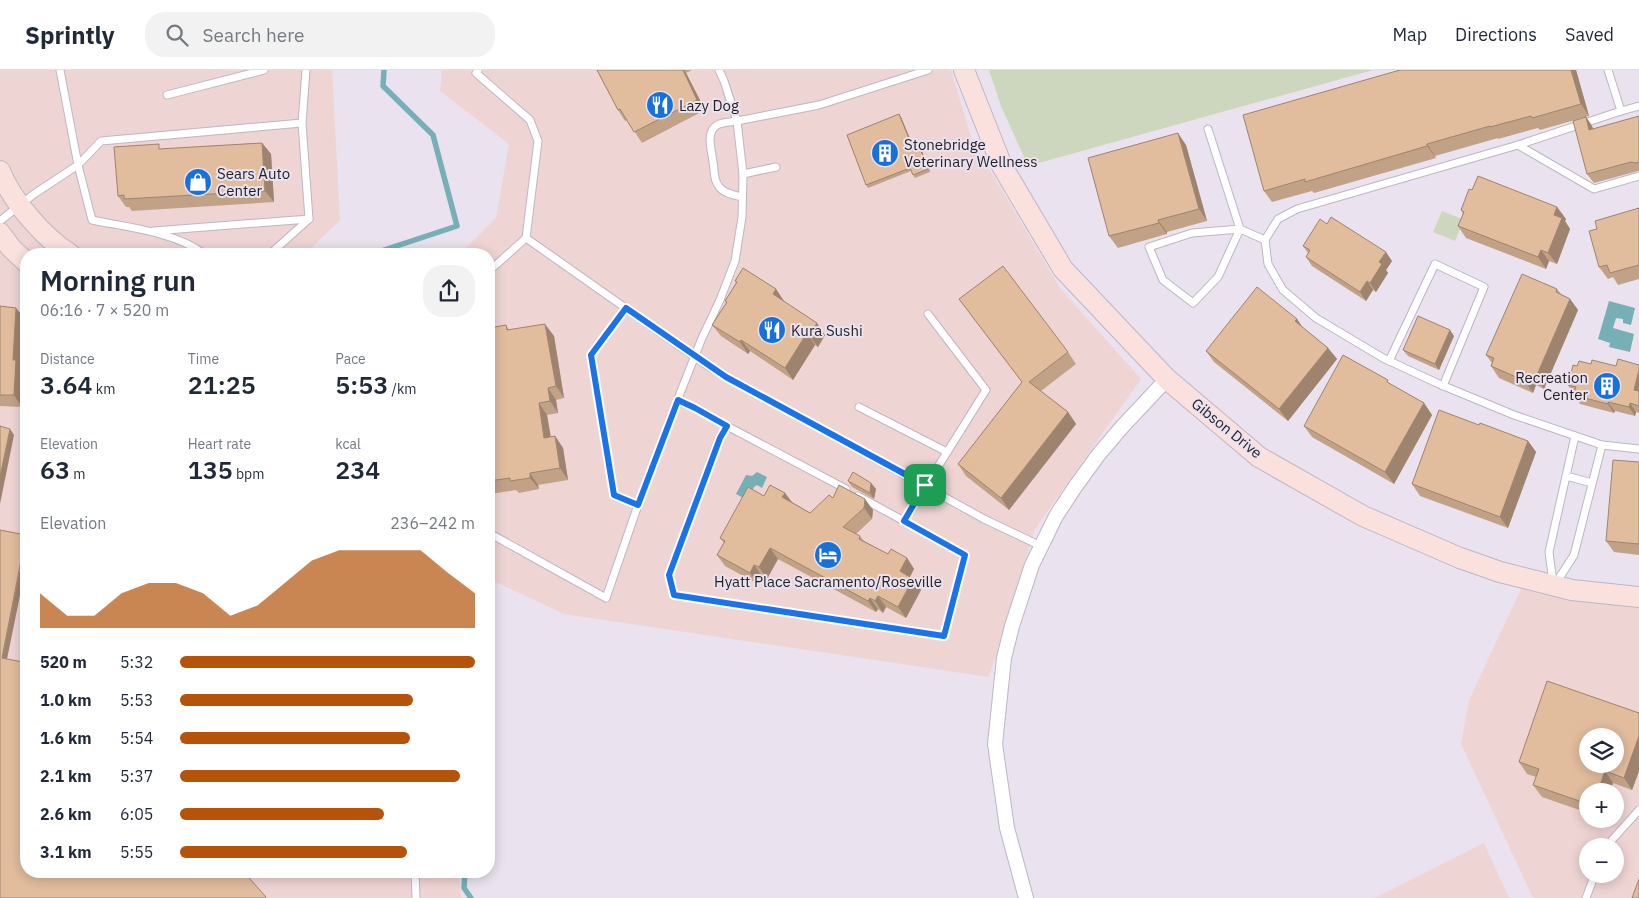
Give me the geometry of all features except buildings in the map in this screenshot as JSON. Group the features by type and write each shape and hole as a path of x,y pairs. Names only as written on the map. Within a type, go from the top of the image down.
{"street":[{"name":"Gibson Drive","path":"964,70 1002,166 1063,269 1167,379 1259,456 1363,516 1460,558 1500,572 1572,590 1639,597"},
{"path":"0,171 20,205 46,236 62,248"},
{"path":"0,233 20,256"},
{"path":"1026,898 1007,828 995,744 1004,658 1012,626 1032,565 1056,516 1087,469 1122,427 1167,379"}],"lane":[{"path":"60,70 78,165 92,220 151,232 196,248"},
{"path":"167,95 264,70"},
{"path":"306,70 302,123 309,218"},
{"path":"478,70 476,73 530,120 538,141 526,238 495,266"},
{"path":"495,536 606,598 638,505 678,400 735,261 742,217 742,174 737,121 719,70"},
{"path":"742,196 729,194 714,179 714,163 710,143 713,131 718,125 819,105 928,70"},
{"path":"1608,70 1621,111"},
{"path":"1639,106 1518,145 1298,209 1278,219 1265,240 1268,264 1283,290 1316,318 1389,361 1442,386 1514,415 1602,445 1639,449"},
{"path":"0,221 78,165 102,141 302,123"},
{"path":"1208,129 1240,229 1218,277 1193,303 1163,280 1149,247 1192,233 1240,229 1265,240"},
{"path":"1518,145 1594,189 1639,176"},
{"path":"742,174 776,167"},
{"path":"151,232 309,218"},
{"path":"276,248 309,218"},
{"path":"526,238 726,377 984,519 1041,546"},
{"path":"1389,361 1435,264 1484,287 1442,386"},
{"path":"626,308 591,355 614,495 638,505"},
{"path":"904,521 986,390 928,314"},
{"path":"678,400 695,408 965,555 944,636 674,595 669,575 720,438 727,426"},
{"path":"860,407 946,452"},
{"path":"1554,586 1549,552 1575,436"},
{"path":"1554,586 1574,554 1602,445"},
{"path":"1566,476 1592,483"},
{"path":"1614,838 1639,810"},
{"path":"416,878 416,898"},
{"path":"1586,898 1592,883"}],"shaded area":[{"path":"0,70 332,70 340,220 311,248 20,248 20,878 460,878 461,898 0,898"},
{"path":"442,70 951,70 972,140 1060,288 1141,379 1035,529 989,677 564,614 495,582 495,248 466,248 496,218 509,144 440,91"},
{"path":"1522,587 1639,602 1639,898 1533,898 1461,744 1469,700"},
{"path":"1484,843 1509,898 1375,898"}],"green space":[{"path":"989,70 1373,70 1028,166 1001,106"},
{"path":"1442,211 1464,220 1455,241 1433,232"}],"water":[{"path":"1609,301 1635,308 1631,325 1623,323 1623,319 1616,318 1613,328 1634,334 1630,352 1609,347 1610,343 1598,339"},
{"path":"757,472 767,477 762,488 757,485 754,487 747,500 736,494 746,475 752,476"}],"waterway":[{"path":"384,70 383,86 433,135 457,226 390,248"},
{"path":"465,878 464,888 471,898"}],"place":[{"name":"Lazy Dog","path":"660,105"},
{"name":"Stonebridge Veterinary Wellness","path":"885,153"},
{"name":"Sears Auto Center","path":"198,182"},
{"name":"Kura Sushi","path":"772,330"},
{"name":"Recreation Center","path":"1607,386"},
{"name":"Hyatt Place Sacramento/Roseville","path":"828,555"}],"route":[{"path":"626,308 726,377 925,485 904,521 965,555 944,636 674,595 669,575 720,438 727,426 678,400 638,505 614,495 591,355 626,308"}]}
